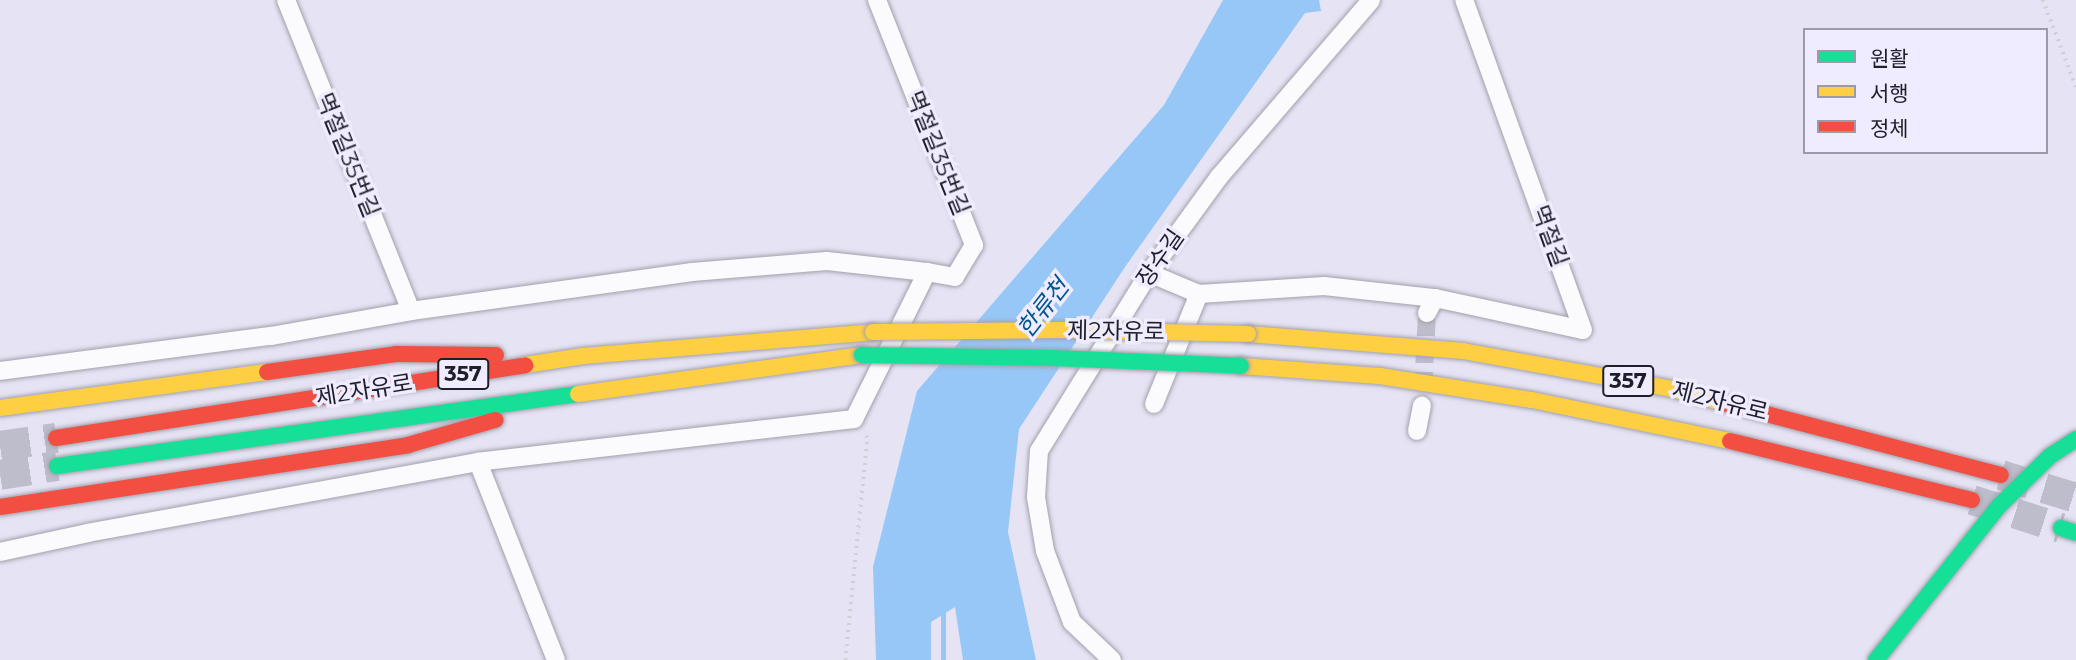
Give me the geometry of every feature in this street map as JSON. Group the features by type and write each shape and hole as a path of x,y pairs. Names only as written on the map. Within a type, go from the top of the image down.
{"main road":[{"name":"제2자유로","path":"56,438 583,356 873,332 1063,330 1248,334 1463,351 1672,389 2001,475"},
{"path":"0,408 396,354 583,356"},
{"name":"제2자유로","path":"597,390 862,355 1054,358 1241,366 1380,376 1532,400 1696,433 1972,500"},
{"path":"57,466 597,390"},
{"path":"0,507 408,445 597,390"},
{"path":"1876,660 1999,506 2050,456 2076,439"}],"street":[{"name":"멱절길35번길","path":"286,0 411,311"},
{"name":"멱절길35번길","path":"877,0 974,245 955,277 927,272"},
{"name":"장수길","path":"1112,660 1072,622 1045,551 1036,497 1040,451 1149,273 1219,177 1371,0"},
{"name":"멱절길","path":"1199,294 1324,286 1583,330 1464,0"},
{"path":"0,371 271,336 411,311 692,272 827,261 927,272 854,419 478,462 88,533 0,552"},
{"path":"1149,273 1199,294 1154,404"},
{"path":"1417,431 1422,405"},
{"path":"478,462 556,660"}],"path":[{"path":"2043,0 2076,87"},
{"path":"845,660 867,438 854,419"}],"water":[{"path":"1223,0 1319,0 1321,11 1305,13 1125,267 1019,429 1008,532 1036,660 963,660 955,607 931,622 931,660 876,660 873,567 917,391 1164,105"}],"waterway":[{"name":"한류천","path":"943,608 943,660"}],"tunnel":[{"path":"1423,390 1427,313"},
{"path":"0,446 56,438"},
{"path":"0,475 57,466"},
{"path":"2001,475 2076,498"},
{"path":"1972,500 2061,528"}],"traffic: fast":[{"path":"862,355 1054,358 1241,366"},
{"path":"57,466 578,394"},
{"path":"1876,660 1999,506 2050,456 2076,439"},
{"path":"2061,528 2076,533"}],"traffic: slow":[{"path":"873,332 1063,330 1248,334"},
{"path":"525,365 583,356 873,332"},
{"path":"1248,334 1463,351 1672,389 1724,403"},
{"path":"578,394 862,355"},
{"path":"1241,366 1380,376 1532,400 1730,441"},
{"path":"0,408 267,372"}],"traffic: jam":[{"path":"267,372 396,354 496,355"},
{"path":"56,438 525,365"},
{"path":"1724,403 2001,475"},
{"path":"0,507 408,445 495,420"},
{"path":"1730,441 1972,500"}]}
